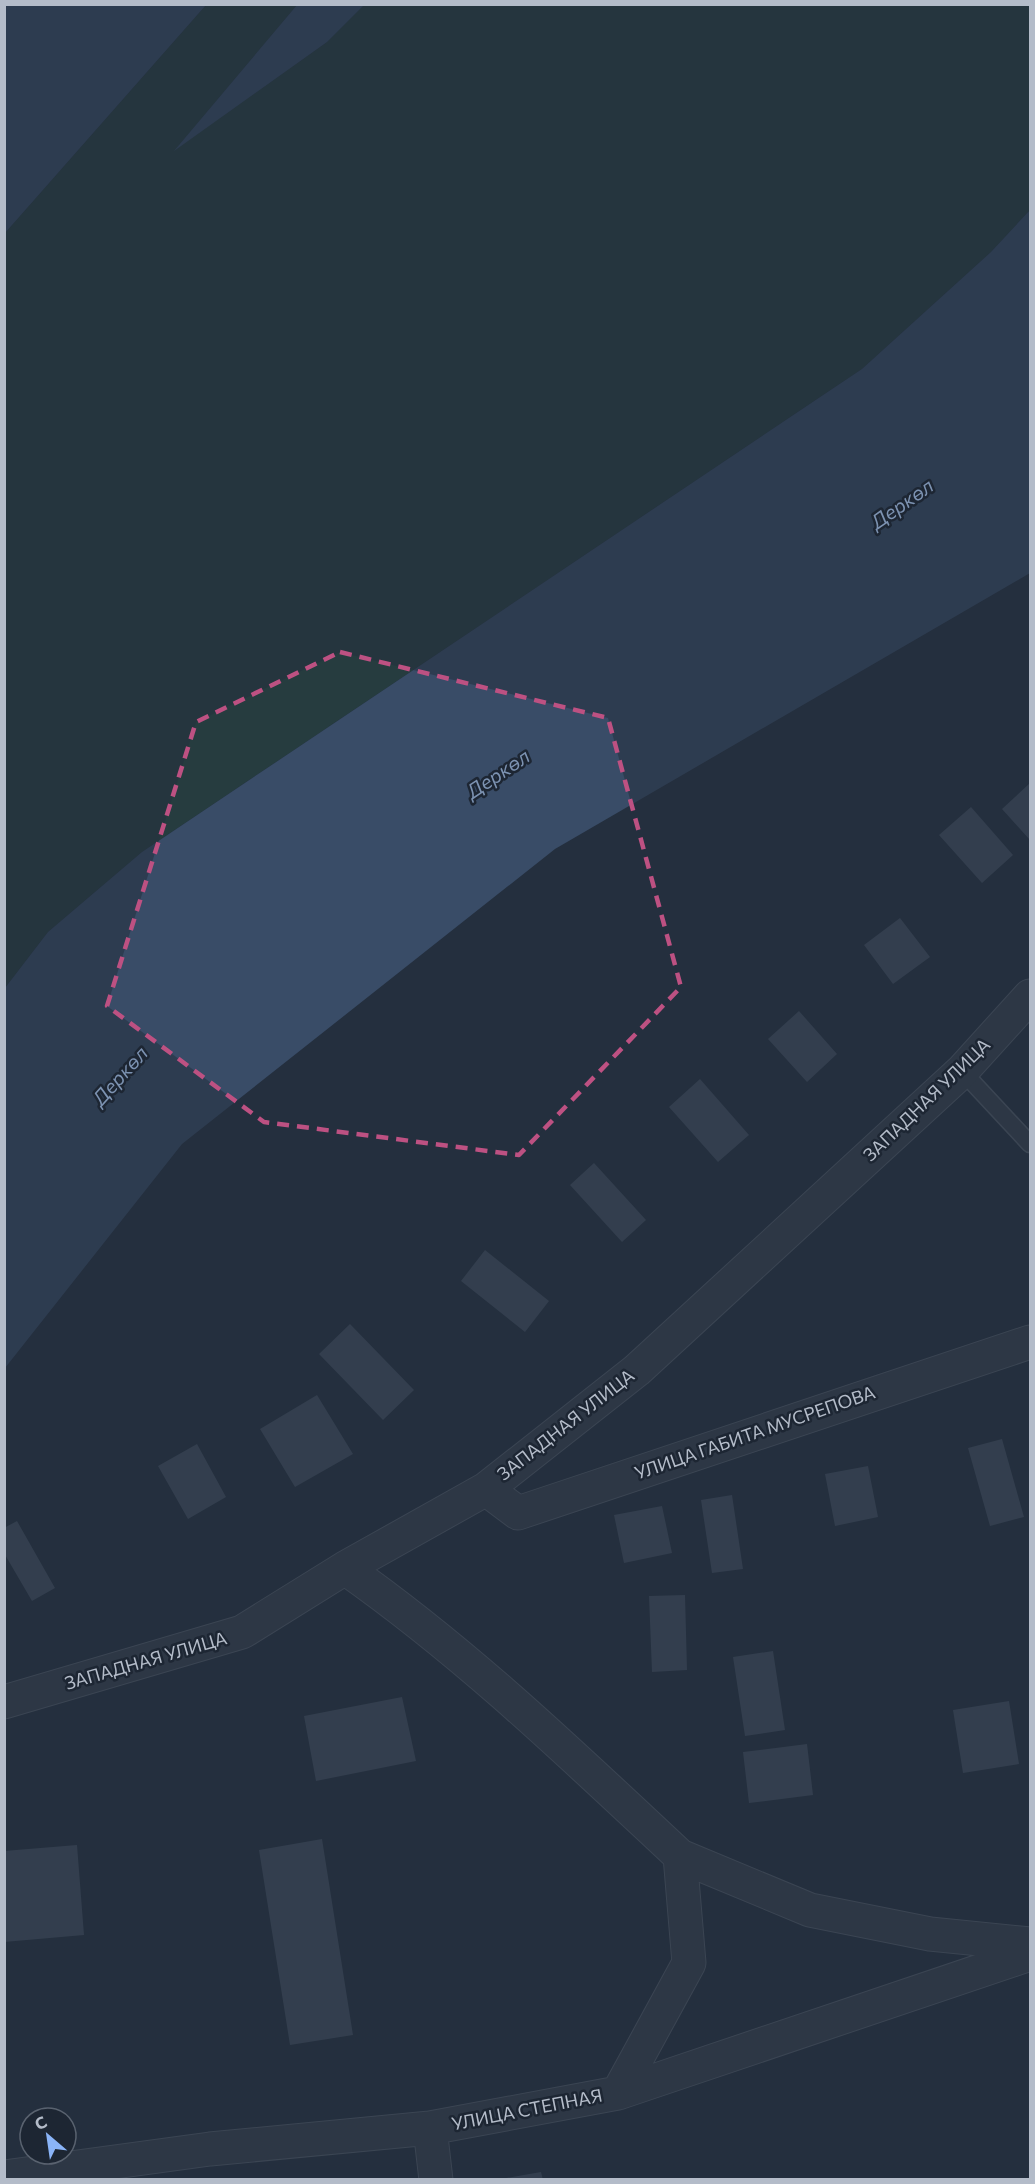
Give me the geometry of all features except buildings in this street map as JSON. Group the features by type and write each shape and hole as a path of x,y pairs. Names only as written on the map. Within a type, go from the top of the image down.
{"street":[{"name":"ЗАПАДНАЯ УЛИЦА","path":"4,1702 242,1632 345,1568 486,1489 637,1370 962,1071 1030,996"},
{"name":"УЛИЦА ГАБИТА МУСРЕПОВА","path":"486,1489 518,1513 1030,1342"},
{"path":"345,1568 411,1614 552,1736 680,1856 810,1910 930,1934 1030,1944"},
{"path":"618,2093 689,1963 680,1856"},
{"name":"УЛИЦА СТЕПНАЯ","path":"4,2177 210,2149 430,2128 618,2093 1030,1954"},
{"path":"430,2128 436,2180"}],"lane":[{"path":"962,1071 1030,1144"}],"highlighted area":[{"path":"340,652 608,718 681,987 519,1155 264,1122 107,1006 196,722"}],"green space":[{"path":"206,5 297,5 176,149 327,42 364,5 1030,5 1030,210 991,252 862,369 142,852 48,932 5,988 5,233"}],"water":[{"path":"4,5 206,5 5,233"},
{"path":"297,5 364,5 327,42 174,151"},
{"name":"Деркөл","path":"1030,210 1030,573 555,849 182,1144 5,1368 5,988 48,932 142,852 862,369 991,252"}]}
